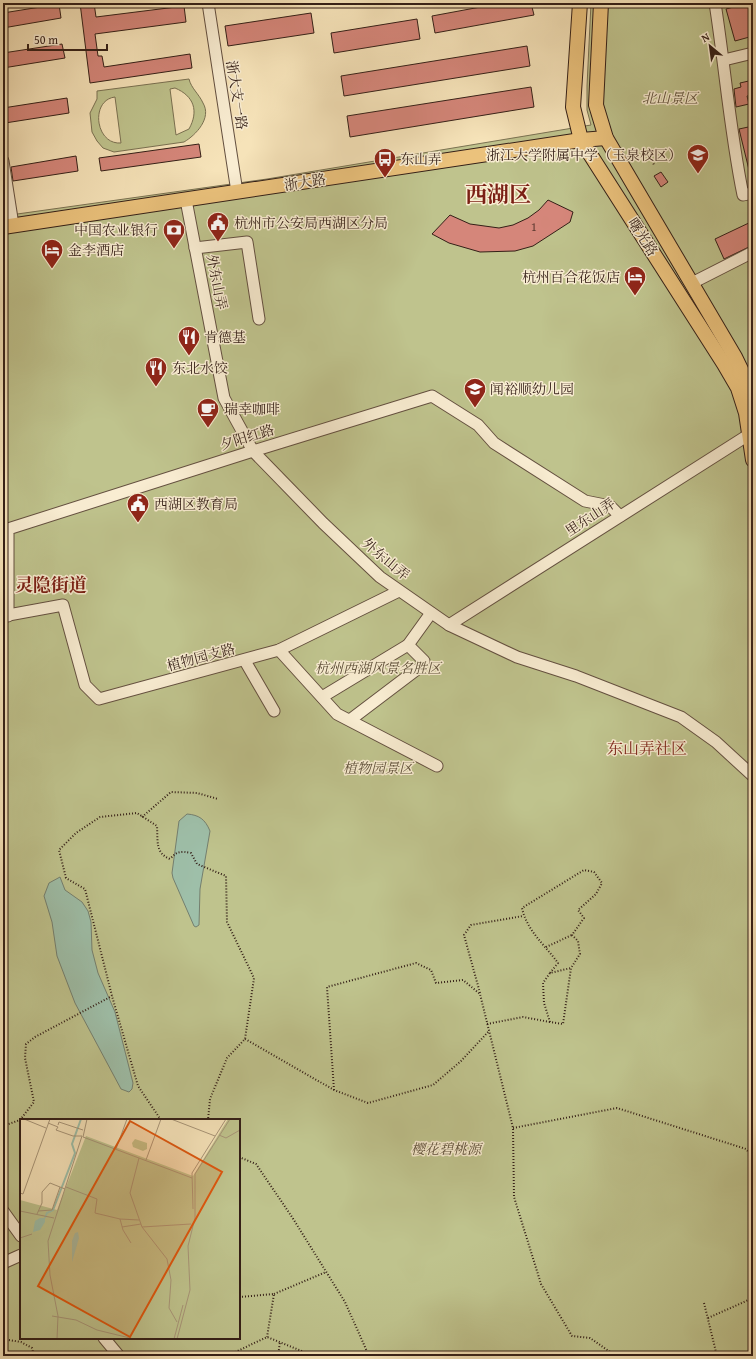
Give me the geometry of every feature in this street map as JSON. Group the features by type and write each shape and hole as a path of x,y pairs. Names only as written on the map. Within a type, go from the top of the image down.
{"main road":[{"name":"曙光路","path":"580,3 573,107 581,140 738,388 751,434 753,460"},
{"name":"曙光路","path":"601,3 596,105 606,138 735,357 753,394"},
{"name":"浙大路","path":"8,226 581,140 606,138"}],"street":[{"name":"浙大支一路","path":"208,3 237,192"},
{"path":"715,3 724,60 735,157 743,195 753,193"},
{"path":"724,60 753,53"},
{"path":"3,161 8,226"},
{"name":"外东山弄","path":"186,200 224,398 253,451 380,577 449,625 518,657 576,676 681,717 716,742 753,776"},
{"path":"195,248 247,242 259,319"},
{"path":"692,283 753,252"},
{"name":"夕阳红路","path":"63,605 6,616 8,529 432,396 478,425 494,443 585,501 610,506 620,516"},
{"name":"里东山弄","path":"449,625 751,434"},
{"name":"植物园支路","path":"63,605 85,685 99,699 245,661 279,650 399,591"},
{"path":"322,697 408,645 431,613"},
{"path":"408,645 424,662"},
{"path":"279,650 337,714 437,766"},
{"path":"245,661 274,711"},
{"path":"350,720 416,670"},
{"path":"3,1211 20,1235"},
{"path":"3,1263 20,1255"},
{"path":"105,1339 119,1356"}],"path":[{"path":"651,158 654,165"},
{"path":"142,817 171,792 196,793 218,798"},
{"path":"160,1119 138,1086 111,997 85,889 66,878 59,850 76,833 100,817 137,813 157,826 159,851 162,856 170,859 181,851 191,852 196,864 226,876 227,922 254,978 245,1039 227,1058 210,1099 208,1119"},
{"path":"546,947 572,935 584,918 578,910 596,894 602,883 594,872 584,870 522,908 523,916 537,940 546,947 558,963 543,983 544,1003 550,1022"},
{"path":"523,916 471,925 464,935 514,1128 514,1197 541,1284 572,1336 590,1338 616,1356"},
{"path":"487,1024 523,1017 563,1024 571,968 580,954 578,941 572,935"},
{"path":"334,1090 326,987 416,963 431,970 436,983 463,980 480,994"},
{"path":"550,973 571,968"},
{"path":"21,1119 34,1102 25,1058 26,1044 35,1036 111,997"},
{"path":"245,1039 334,1090 368,1103 434,1085 461,1061 489,1031"},
{"path":"514,1128 617,1108 746,1149 753,1157"},
{"path":"3,1126 20,1120"},
{"path":"240,1157 256,1164 345,1302 369,1356"},
{"path":"240,1297 274,1294 326,1272"},
{"path":"267,1337 274,1294"},
{"path":"708,1318 753,1298"},
{"path":"704,1303 717,1356"},
{"path":"227,1356 267,1337 314,1356"},
{"path":"3,1339 21,1342 32,1348 34,1356"},
{"path":"278,1356 280,1342"}],"green space":[{"name":"植物园景区","path":"591,3 753,3 753,1356 3,1356 3,216 267,179 591,125 587,110"},
{"path":"189,79 191,85 203,103 206,114 198,131 184,142 114,152 103,148 92,132 90,113 97,99 97,91","holes":["175,88 187,95 193,105 194,110 194,116 189,129 176,135 170,89","115,97 121,143 112,142 106,137 101,130 99,122 99,113 102,106 107,100"]}],"shaded area":[{"path":"187,814 195,815 201,818 206,823 210,831 200,889 199,925 196,927 194,926 172,873 179,821"},
{"path":"60,877 65,890 82,902 88,911 91,922 92,950 98,973 115,1012 133,1083 132,1089 129,1092 121,1089 75,1003 57,956 52,922 44,896 49,883"}],"building":[{"path":"80,3 94,3 96,17 184,6 186,22 95,34 98,56 102,56 104,67 190,54 192,68 90,83"},
{"path":"502,3 531,3 534,15 435,33 432,16"},
{"path":"749,3 751,8 753,7 753,36 735,41 726,9"},
{"path":"59,4 61,18 3,28 3,13"},
{"path":"311,13 314,33 228,46 225,26"},
{"path":"417,19 420,39 334,53 331,33"},
{"path":"62,44 65,58 3,68 3,53"},
{"path":"527,46 530,66 344,96 341,76"},
{"path":"753,80 753,95 747,96 749,104 736,107 734,89 741,87 740,83"},
{"path":"531,87 534,107 350,137 347,116"},
{"path":"67,98 69,113 5,123 3,108"},
{"path":"753,126 753,174 750,174 739,129"},
{"path":"199,144 201,157 101,171 99,158"},
{"path":"76,156 78,171 13,181 11,167"},
{"path":"661,172 668,182 661,187 654,176"},
{"path":"548,200 573,212 570,222 533,246 515,251 480,252 449,243 432,234 450,215 470,224 499,228 513,225 528,218 539,210"},
{"path":"753,221 753,245 724,259 715,239"}],"place":[{"name":"浙江大学附属中学（玉泉校区）","path":"698,174"},
{"name":"东山弄","path":"385,178"},
{"name":"杭州市公安局西湖区分局","path":"218,242"},
{"name":"中国农业银行","path":"174,250"},
{"name":"金李酒店","path":"52,270"},
{"name":"杭州百合花饭店","path":"635,296"},
{"name":"肯德基","path":"189,356"},
{"name":"东北水饺","path":"156,388"},
{"name":"闻裕顺幼儿园","path":"475,408"},
{"name":"瑞幸咖啡","path":"208,428"},
{"name":"西湖区教育局","path":"138,524"}],"district":[{"name":"西湖区","path":"498,194"},
{"name":"灵隐街道","path":"51,585"},
{"name":"东山弄社区","path":"647,748"}],"park label":[{"name":"北山景区","path":"670,98"},
{"name":"杭州西湖风景名胜区","path":"378,668"},
{"name":"樱花碧桃源","path":"446,1149"}]}
